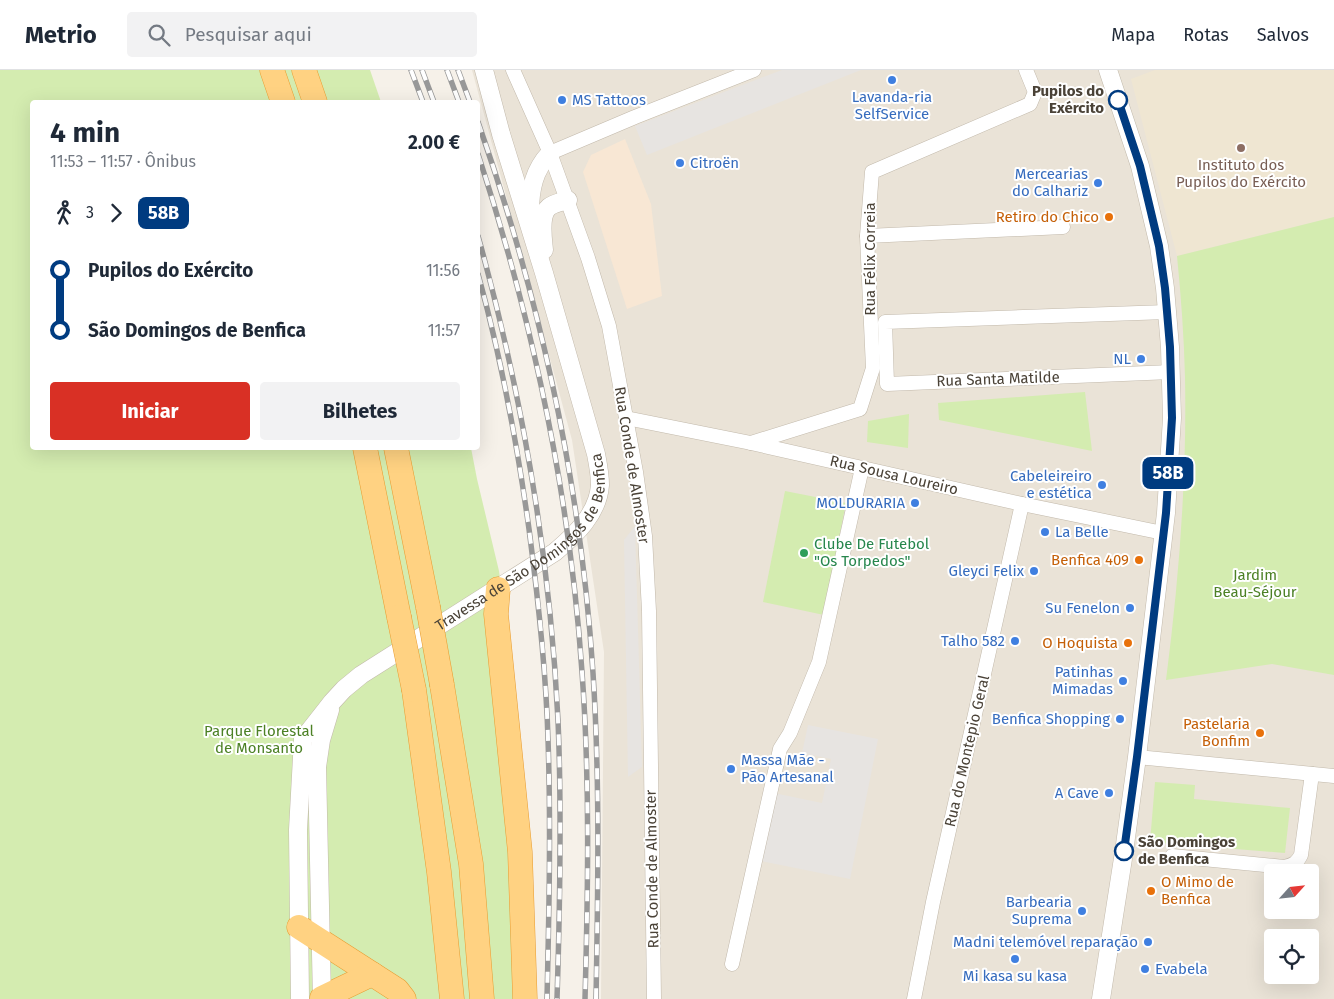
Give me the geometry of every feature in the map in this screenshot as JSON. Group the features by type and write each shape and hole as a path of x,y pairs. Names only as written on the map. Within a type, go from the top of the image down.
{"highway":[{"path":"272,70 282,100"},
{"path":"304,70 314,100"},
{"path":"364,450 414,690 439,872 452,999"},
{"path":"396,450 428,607 471,864 482,999"},
{"path":"498,589 496,614 520,852 525,999"},
{"path":"298,927 397,990 404,999"},
{"path":"314,999 372,974"}],"street":[{"path":"484,70 501,134 544,273"},
{"name":"Rua Conde de Almoster","path":"513,70 550,153 568,200 609,326 636,472 645,536 649,611 654,999"},
{"path":"530,225 532,185 536,172 550,153 754,70"},
{"name":"Rua Félix Correia","path":"751,443 860,409 873,368 867,236 872,172 1030,104 1035,92 1026,70"},
{"path":"1101,999 1137,757 1166,513 1172,418 1166,312 1159,246 1140,166 1108,70"},
{"path":"544,273 544,214 548,208 568,200"},
{"path":"867,236 1063,227"},
{"name":"Travessa de São Domingos de Benfica","path":"314,999 298,927 298,830 302,739 332,702 361,675 555,552 592,512 597,503 600,485 596,454 544,273"},
{"name":"Rua Santa Matilde","path":"1166,312 885,322 887,384 1170,372"},
{"name":"Rua Sousa Loureiro","path":"626,418 751,443 1022,504 1163,533"},
{"path":"732,964 780,749 790,734 819,662 862,468"},
{"name":"Rua do Montepio Geral","path":"914,999 933,902 1022,504"},
{"name":"Travessa de São Domingos de Benfica","path":"314,999 321,941 317,767 321,740 332,702"},
{"path":"1137,757 1334,776"},
{"path":"1172,856 1284,867 1292,865 1298,861 1301,855 1312,774"}],"shaded area":[{"path":"472,70 1334,70 1334,999 601,999 604,652 572,440"},
{"path":"782,70 861,70 647,155 635,126"},
{"name":"Instituto dos Pupilos do Exército","path":"1155,70 1334,70 1334,217 1177,256 1131,79"},
{"path":"625,139 651,204 662,296 627,309 583,172 591,155"},
{"path":"635,526 642,767 628,777 624,540"},
{"path":"808,725 878,739 850,879 761,861 774,793 822,803 831,759 802,753"}],"green space":[{"name":"Parque Florestal de Monsanto","path":"0,70 370,70 380,100 30,100 30,450 471,450 499,571 511,659 531,887 536,970 535,999 0,999"},
{"name":"Jardim Beau-Séjour","path":"1334,217 1334,675 1272,664 1166,680 1175,604 1185,453 1185,362 1177,256"},
{"path":"1085,392 1092,451 939,420 938,403"},
{"path":"909,414 908,448 867,442 868,421"},
{"name":"Clube De Futebol \"Os Torpedos\"","path":"785,491 846,503 824,615 763,602"},
{"path":"1155,782 1195,785 1194,799 1290,808 1285,853 1150,842"}],"railway":[{"path":"411,70 422,100"},
{"path":"422,70 433,100"},
{"path":"447,70 458,100"},
{"path":"458,70 469,100"},
{"path":"480,128 520,256 538,325 568,463 579,532 593,673 597,754 596,999"},
{"path":"480,160 498,217 532,345 546,410 568,540 576,606 585,713 587,795 585,999"},
{"path":"480,243 494,295 521,415 541,536 548,597 558,720 560,790 557,999"},
{"path":"480,282 514,432 529,529 541,633 549,772 547,999"}],"bus line":[{"name":"58B","path":"1118,100 1140,166 1159,246 1170,347 1172,418 1166,513 1124,851"}],"place":[{"name":"Lavanda-ria SelfService","path":"892,80"},
{"name":"MS Tattoos","path":"562,100"},
{"name":"Pupilos do Exército","path":"1118,100"},
{"name":"Instituto dos Pupilos do Exército","path":"1241,148"},
{"name":"Citroën","path":"680,163"},
{"name":"Mercearias do Calhariz","path":"1098,183"},
{"name":"Retiro do Chico","path":"1109,217"},
{"name":"NL","path":"1141,359"},
{"name":"Cabeleireiro e estética","path":"1102,485"},
{"name":"MOLDURARIA","path":"915,503"},
{"name":"La Belle","path":"1045,532"},
{"name":"Clube De Futebol \"Os Torpedos\"","path":"804,553"},
{"name":"Benfica 409","path":"1139,560"},
{"name":"Gleyci Felix","path":"1034,571"},
{"name":"Su Fenelon","path":"1130,608"},
{"name":"Talho 582","path":"1015,641"},
{"name":"O Hoquista","path":"1128,643"},
{"name":"Patinhas Mimadas","path":"1123,681"},
{"name":"Benfica Shopping","path":"1120,719"},
{"name":"Pastelaria Bonfim","path":"1260,733"},
{"name":"Massa Mãe - Pão Artesanal","path":"731,769"},
{"name":"A Cave","path":"1109,793"},
{"name":"São Domingos de Benfica","path":"1124,851"},
{"name":"O Mimo de Benfica","path":"1151,891"},
{"name":"Barbearia Suprema","path":"1082,911"},
{"name":"Madni telemóvel reparação","path":"1148,942"},
{"name":"Mi kasa su kasa","path":"1015,959"},
{"name":"Evabela","path":"1145,969"}]}
